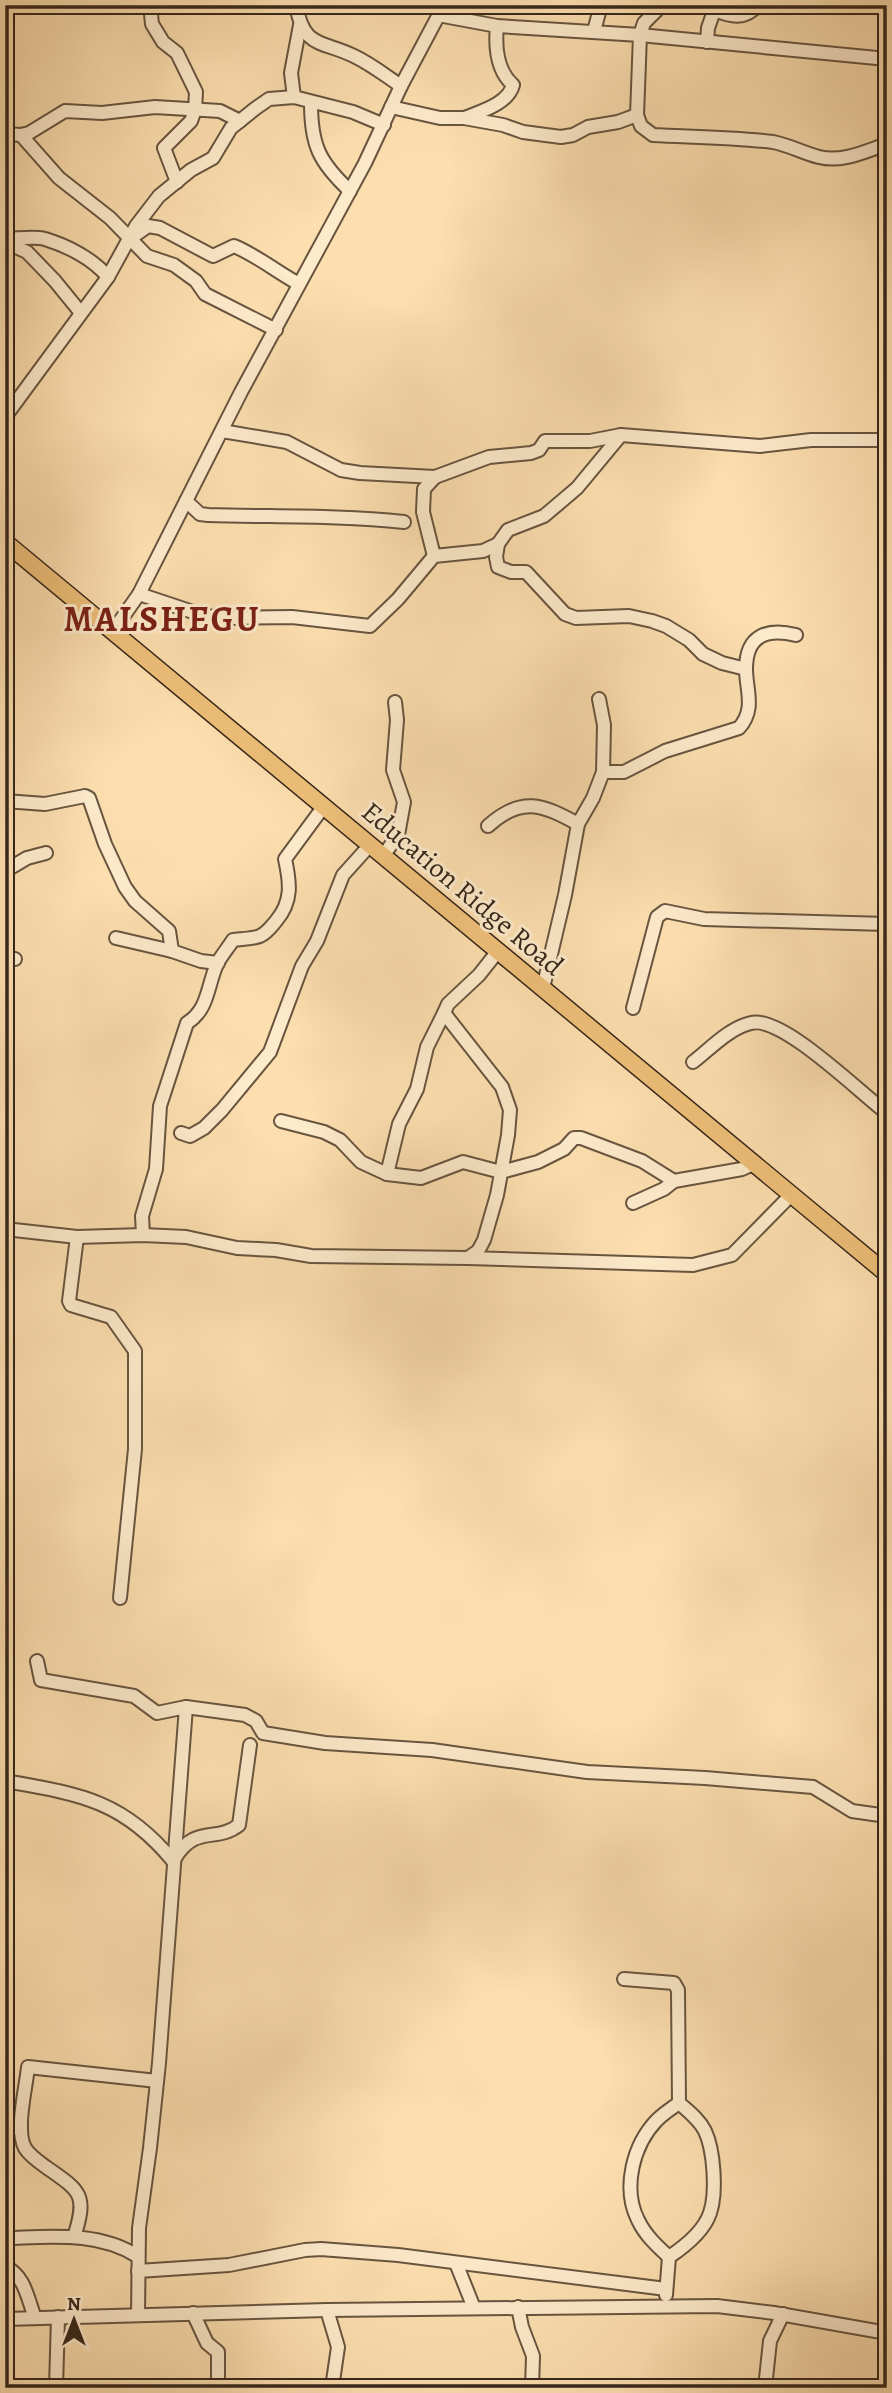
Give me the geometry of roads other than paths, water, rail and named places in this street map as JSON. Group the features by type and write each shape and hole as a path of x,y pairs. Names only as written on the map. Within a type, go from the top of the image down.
{"main road":[{"name":"Education Ridge Road","path":"5,542 887,1275"}],"street":[{"path":"150,5 152,24 163,42 177,53 196,92 191,121 164,148 177,182"},
{"path":"294,97 291,73 300,25 296,5"},
{"path":"594,30 601,5"},
{"path":"662,5 644,23 640,35 637,115 641,126 653,135 772,142 793,146 820,158 832,159 868,153 887,144"},
{"path":"707,42 708,28 715,7 729,16 738,17 751,13 758,5"},
{"path":"113,631 139,594 350,191 441,10 497,26 594,30 887,59"},
{"path":"300,25 308,36 320,44 352,55 401,86"},
{"path":"464,118 488,108 511,91 513,85 505,77 496,50 497,26"},
{"path":"5,417 108,277 136,226 159,197 213,158 232,128 240,121 269,99 294,97 354,112 384,125"},
{"path":"311,103 316,150 332,174 350,191"},
{"path":"5,134 9,136 29,133 65,111 102,113 155,107 220,111 240,121"},
{"path":"391,107 440,118 464,118 523,132 561,137 637,115"},
{"path":"21,135 58,178 110,218 131,238 139,250 147,256 174,265 187,274 205,294 276,330"},
{"path":"131,238 148,226 160,229 213,256 234,246 299,284"},
{"path":"5,240 43,238 77,253 100,267 108,277"},
{"path":"5,240 27,252 81,313"},
{"path":"222,432 287,442 341,470 360,474 435,477 489,457 531,453 539,450 545,441 590,441 621,435 760,446 811,440 887,440"},
{"path":"139,594 205,617 292,617 370,626 398,599 434,556 483,551 498,544 509,530 544,516 558,506 577,488 621,435"},
{"path":"434,556 424,512 424,489 435,477"},
{"path":"186,501 200,514 208,515 297,516 404,522"},
{"path":"498,544 498,567 511,572 526,572 565,614 576,618 619,615 645,619 673,630 689,640 702,654 746,669"},
{"path":"603,772 624,772 664,751 739,728 749,710 750,687 746,669 749,653 760,635 781,631 796,635"},
{"path":"543,988 565,895 578,824 593,798 603,772 604,725 598,699"},
{"path":"181,1133 190,1136 204,1128 270,1052 302,967 317,941 344,875 398,835 404,802 394,770 397,720 395,702"},
{"path":"5,801 45,804 85,796 89,798 105,844 125,887 135,901 169,931 172,951"},
{"path":"143,1235 142,1216 156,1169 160,1106 187,1023 197,1017 203,1008 218,963 233,940 258,937 266,933 280,917 289,897 290,879 285,859 324,806"},
{"path":"488,826 512,808 536,806 557,812 578,824"},
{"path":"5,871 27,858 47,853"},
{"path":"633,1008 657,917 661,912 704,919 887,924"},
{"path":"116,938 201,961 218,963"},
{"path":"387,1174 399,1124 417,1089 427,1047 448,1004 479,975 498,951"},
{"path":"444,1013 506,1093 510,1110 501,1172 484,1240 478,1251 468,1258"},
{"path":"693,1062 734,1031 760,1022 786,1032 887,1113"},
{"path":"281,1121 307,1126 340,1140 361,1162 387,1174 421,1178 463,1162 501,1172 538,1162 564,1149 574,1138 581,1138 642,1161 674,1181"},
{"path":"633,1203 664,1189 674,1181 742,1169 753,1164"},
{"path":"5,1229 77,1237 186,1237 237,1248 276,1250 311,1256 694,1265 732,1255 791,1195"},
{"path":"77,1237 69,1301 71,1305 111,1317 135,1351 135,1449 120,1598"},
{"path":"37,1661 41,1680 134,1696 157,1713 186,1707 245,1715 256,1721 263,1733 325,1743 432,1750 587,1772 813,1787 852,1811 887,1816"},
{"path":"138,2315 137,2256 157,2081 186,1707"},
{"path":"173,1861 189,1841 204,1835 232,1831 240,1825 250,1745"},
{"path":"5,1781 51,1789 111,1807 155,1839 173,1861"},
{"path":"624,1979 674,1983 678,1990 679,2103 697,2119 705,2131 714,2175 710,2213 680,2250 669,2257"},
{"path":"74,2237 81,2217 81,2196 75,2188 37,2161 25,2148 21,2127 28,2067 157,2081"},
{"path":"669,2257 638,2222 632,2194 632,2169 642,2141 657,2120 679,2103"},
{"path":"5,2131 21,2127"},
{"path":"5,2238 99,2239 124,2247 137,2256"},
{"path":"138,2271 229,2265 305,2250 398,2255 666,2289"},
{"path":"665,2306 669,2257"},
{"path":"456,2263 474,2308"},
{"path":"5,2267 14,2270 25,2288 35,2318"},
{"path":"5,2319 327,2310 717,2306 783,2314 887,2333"},
{"path":"518,2307 533,2356 532,2388"},
{"path":"327,2310 338,2347 332,2388"},
{"path":"193,2313 207,2343 218,2353 218,2388"},
{"path":"765,2388 770,2341 783,2314"},
{"path":"56,2388 58,2316"}],"district":[{"name":"MALSHEGU","path":"162,619"}]}
